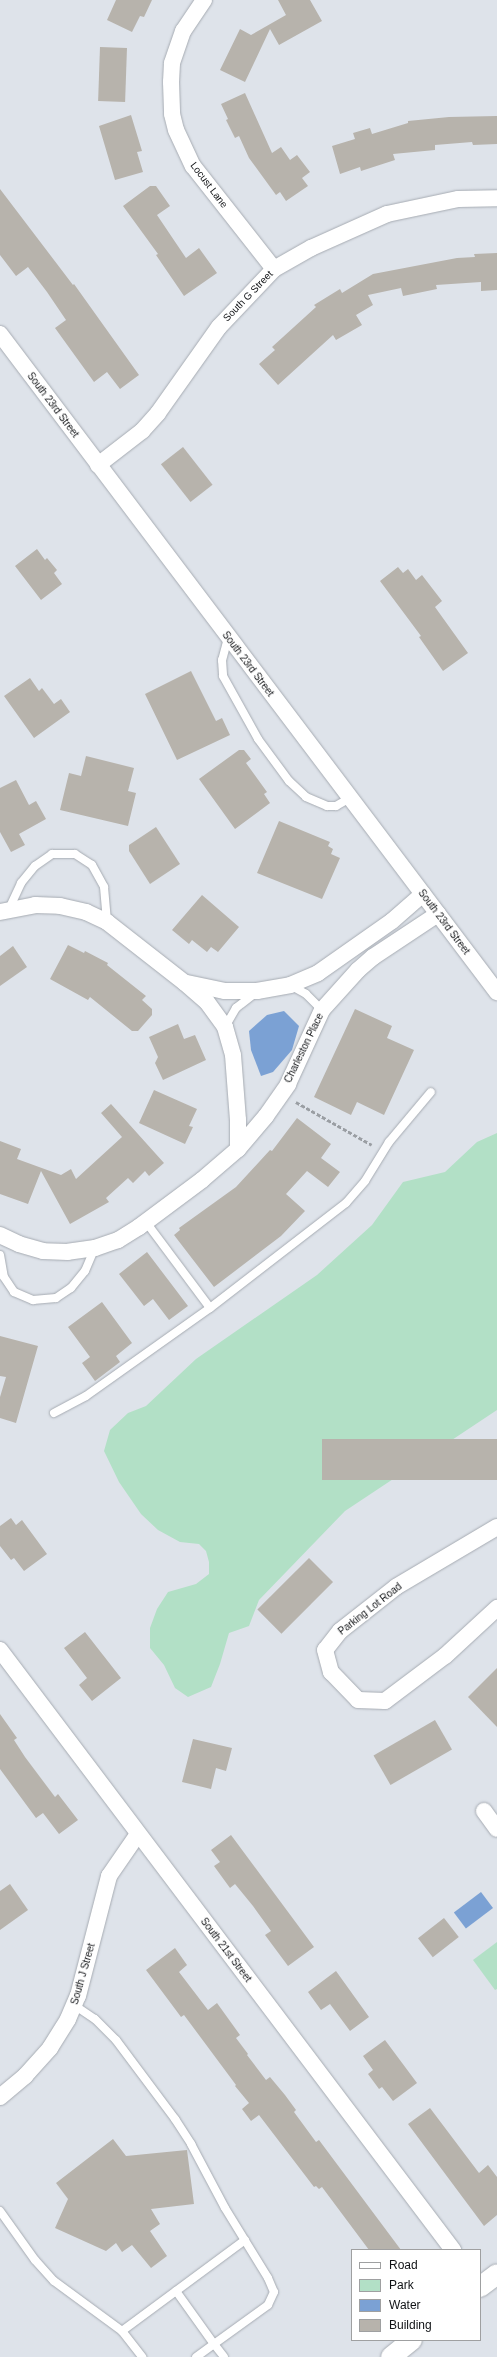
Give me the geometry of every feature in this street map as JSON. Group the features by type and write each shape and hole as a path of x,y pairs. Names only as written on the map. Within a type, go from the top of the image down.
{"street":[{"name":"Locust Lane","path":"204,0 183,31 172,63 172,114 176,130 193,166 274,269"},
{"name":"South G Street","path":"98,465 142,431 158,413 219,326 274,269 311,248 387,214 458,199 497,198"},
{"name":"South 23rd Street","path":"0,334 228,638 497,992"},
{"path":"185,983 225,991 257,991 290,985 318,973 392,921 423,894"},
{"path":"4,911 35,905 60,906 86,912 107,922 207,1002 225,1028 233,1055 238,1089 238,1149"},
{"name":"Charleston Place","path":"0,1235 19,1244 43,1251 68,1252 95,1248 118,1240 146,1222 202,1180 238,1149 266,1116 288,1084 322,1010 358,970 373,957 438,914"},
{"name":"Parking Lot Road","path":"497,1527 396,1587 340,1630 325,1650 331,1672 358,1700 385,1701 445,1656 497,1608"},
{"name":"South 21st Street","path":"0,1650 452,2249"},
{"path":"484,1811 497,1829"},
{"name":"South J Street","path":"0,2097 25,2076 50,2048 74,2005 109,1876 138,1834"},
{"path":"391,2357 411,2341"}],"lane":[{"path":"228,638 222,660 224,676 258,739 289,781 306,797 326,806 336,806 350,798"},
{"path":"4,911 21,883 35,866 52,854 75,854 92,865 104,887 107,922"},
{"path":"290,985 306,994 322,1010"},
{"path":"225,1028 236,1008 257,991"},
{"path":"54,1413 86,1396 210,1308 346,1202 365,1180 382,1152 431,1092"},
{"path":"146,1222 210,1308"},
{"path":"0,1255 4,1276 14,1292 33,1300 56,1298 71,1288 85,1271 95,1248"},
{"path":"74,2005 95,2019 116,2040 175,2119 268,2278 274,2292 268,2305 196,2357"},
{"path":"0,2211 35,2260 54,2281 122,2331 142,2357"},
{"path":"122,2331 245,2240"},
{"path":"176,2291 224,2357"}],"path":[{"path":"296,1102 382,1152"}],"green space":[{"path":"497,1133 497,1410 345,1511 259,1600 249,1626 229,1633 220,1664 211,1687 188,1697 175,1688 164,1665 150,1648 150,1628 157,1609 168,1592 196,1584 209,1574 209,1562 206,1551 199,1544 180,1542 158,1530 141,1514 119,1482 104,1451 110,1430 128,1413 146,1406 196,1359 317,1275 372,1225 403,1182 445,1172 477,1142"},
{"path":"497,1942 497,1989 495,1990 473,1960"}],"water":[{"path":"284,1011 299,1026 292,1050 273,1072 261,1076 251,1050 249,1031 267,1015"},
{"path":"481,1892 493,1908 466,1928 454,1912"}],"building":[{"path":"116,0 152,0 144,17 140,16 132,32 107,20"},
{"path":"278,0 310,0 322,21 279,45 270,29 245,82 220,70 240,29 251,35 286,15"},
{"path":"100,47 127,48 125,102 98,101"},
{"path":"245,93 272,153 281,147 290,160 297,155 310,172 302,178 308,186 286,201 280,192 276,195 249,158 239,136 235,138 226,120 228,119 221,104"},
{"path":"131,115 142,151 137,152 143,172 115,180 99,126"},
{"path":"497,116 497,144 473,145 472,142 435,145 435,150 393,154 395,160 361,171 360,167 340,174 332,146 355,139 353,133 370,128 372,134 408,123 408,121 449,117"},
{"path":"150,186 156,186 170,206 157,215 186,258 199,248 217,273 184,296 156,255 158,254 123,206"},
{"path":"0,189 73,285 74,284 139,375 120,389 107,372 94,382 55,328 66,320 47,292 28,267 16,276 0,255"},
{"path":"497,253 497,290 481,291 481,282 436,285 437,289 403,296 401,288 368,295 373,305 356,315 362,325 336,340 333,335 278,385 259,364 275,350 272,347 316,307 314,305 340,289 342,293 373,274 457,258 475,257 474,254"},
{"path":"183,447 213,485 190,502 161,464"},
{"path":"37,549 45,560 47,558 57,570 54,573 62,584 41,600 15,566"},
{"path":"398,567 403,573 408,569 416,580 422,575 442,601 435,607 468,653 443,671 419,637 421,636 380,581"},
{"path":"191,671 216,721 222,718 230,735 177,760 145,694"},
{"path":"30,678 39,691 42,688 54,704 61,699 70,712 34,738 4,696"},
{"path":"239,750 244,750 251,759 246,763 267,792 264,794 270,803 235,829 199,779"},
{"path":"86,756 134,768 128,791 136,793 128,826 60,810 69,773 81,776"},
{"path":"16,780 29,805 36,801 46,819 19,834 25,845 11,852 0,832 0,788"},
{"path":"279,821 330,842 328,846 333,849 331,854 340,858 322,899 257,873"},
{"path":"156,827 180,864 150,884 129,851 129,845"},
{"path":"202,895 239,927 218,952 211,947 207,952 192,940 189,944 172,930"},
{"path":"68,945 84,953 85,951 108,963 107,965 146,996 142,1000 152,1009 152,1015 138,1031 132,1031 90,997 88,1000 50,979"},
{"path":"13,946 27,967 0,986 0,956"},
{"path":"355,1009 392,1026 387,1038 414,1050 384,1115 357,1102 351,1115 314,1097"},
{"path":"178,1024 184,1039 195,1035 206,1060 163,1080 155,1063 158,1057 149,1037"},
{"path":"154,1090 197,1109 189,1126 193,1127 185,1144 139,1123"},
{"path":"111,1104 164,1163 149,1176 145,1171 133,1183 128,1178 106,1198 109,1202 70,1224 41,1171 28,1204 0,1194 0,1141 21,1149 17,1159 61,1175 71,1169 76,1179 122,1137 101,1113"},
{"path":"297,1118 331,1144 321,1158 340,1172 328,1187 307,1171 286,1194 305,1211 281,1236 214,1287 174,1235 180,1230 179,1228 236,1187 270,1150 272,1151"},
{"path":"147,1252 188,1306 169,1320 153,1299 144,1306 119,1274"},
{"path":"102,1302 132,1343 116,1356 120,1362 95,1381 82,1363 90,1357 68,1327"},
{"path":"0,1336 38,1346 16,1423 0,1418 0,1397 6,1377 0,1376"},
{"path":"322,1439 497,1439 497,1480 322,1480"},
{"path":"11,1518 16,1525 22,1520 47,1554 24,1571 14,1558 11,1560 0,1546 0,1526"},
{"path":"309,1558 333,1582 281,1634 257,1610"},
{"path":"85,1632 121,1678 92,1701 79,1685 87,1678 64,1648"},
{"path":"497,1668 497,1727 468,1697"},
{"path":"0,1714 17,1738 14,1740 25,1757 55,1797 58,1794 78,1820 59,1834 43,1813 36,1818 0,1769"},
{"path":"435,1720 452,1749 391,1785 374,1756"},
{"path":"193,1739 232,1748 226,1771 216,1768 211,1789 182,1782"},
{"path":"231,1835 314,1947 288,1966 265,1935 271,1931 253,1906 235,1884 230,1888 214,1866 220,1862 211,1850"},
{"path":"10,1884 28,1910 0,1930 0,1891"},
{"path":"444,1918 459,1937 433,1957 418,1938"},
{"path":"175,1948 187,1965 179,1972 208,2010 217,2003 240,2035 236,2038 248,2054 247,2055 266,2080 270,2077 285,2095 296,2110 294,2112 316,2142 319,2140 400,2249 368,2249 322,2187 319,2189 316,2186 314,2187 259,2115 251,2121 242,2109 249,2103 184,2015 181,2017 146,1970"},
{"path":"336,1971 369,2017 350,2031 330,2004 321,2010 308,1992"},
{"path":"385,2040 417,2083 393,2101 382,2087 379,2089 368,2074 373,2070 363,2056"},
{"path":"430,2108 479,2173 488,2165 497,2177 497,2215 484,2226 408,2124"},
{"path":"113,2139 126,2156 187,2150 194,2204 151,2209 160,2224 150,2231 167,2256 151,2268 132,2245 122,2252 116,2243 106,2251 55,2228 68,2199 56,2183"}]}
